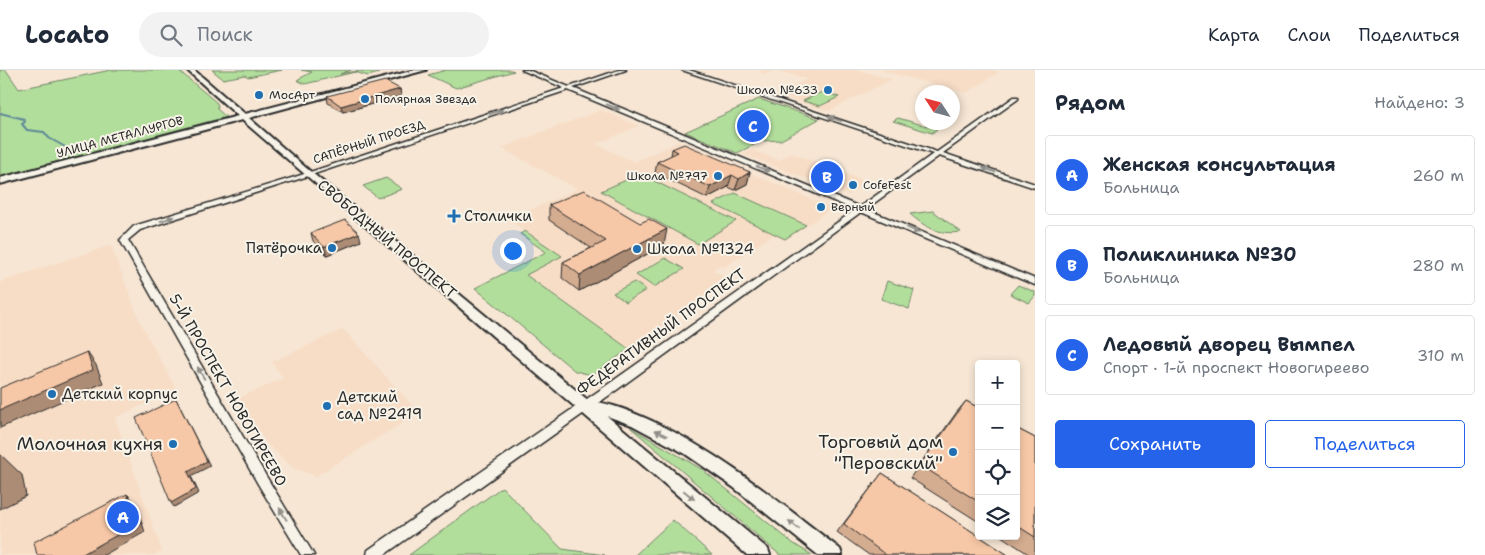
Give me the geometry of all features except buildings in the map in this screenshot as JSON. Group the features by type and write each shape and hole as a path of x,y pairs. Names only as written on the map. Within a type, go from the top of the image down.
{"main road":[{"name":"СВОБОДНЫЙ ПРОСПЕКТ","path":"190,70 309,174 760,555"},
{"name":"УЛИЦА МЕТАЛЛУРГОВ","path":"0,181 423,70"},
{"path":"585,407 606,410 625,416 693,450 732,477 832,555"}],"street":[{"path":"524,70 1035,282"},
{"name":"САПЁРНЫЙ ПРОЕЗД","path":"124,240 137,228 309,174 624,70"},
{"path":"684,70 1035,186"},
{"name":"ФЕДЕРАТИВНЫЙ ПРОСПЕКТ","path":"373,555 585,407 1016,98"},
{"name":"5-Й ПРОСПЕКТ НОВОГИРЕЕВО","path":"124,240 262,480 308,555"}],"shaded area":[{"name":"Школа №633","path":"775,70 765,74 759,72"},
{"name":"Школа №633","path":"775,70 857,70 892,79 829,111 776,95 807,79"},
{"path":"879,70 991,70 999,72 967,93 960,91 960,85 936,85"},
{"path":"601,110 639,126 596,144 634,162 678,142 832,208 785,240 773,235 724,267 720,265 713,270 729,280 629,349 526,274 561,255 508,220 577,189 501,148"},
{"path":"752,150 779,160 791,153 868,182 848,195 743,154"},
{"path":"111,245 140,322 176,389 115,418 162,551 154,555 0,555 0,282"},
{"name":"Детский сад №2419","path":"343,329 419,413 316,476 293,468 267,444 237,399 283,378 272,362"}],"green space":[{"path":"0,70 6,70 19,89 111,70 178,70 217,103 218,108 216,108 226,117 0,177"},
{"path":"212,70 282,70 248,77 245,75 223,79"},
{"path":"301,70 351,70 340,74 359,71 379,73 368,76 355,72 305,84 297,80 312,72"},
{"path":"446,70 514,71 456,88 428,75"},
{"path":"822,92 839,97 820,106 803,101"},
{"path":"759,99 819,119 781,140 762,141 737,153 685,132"},
{"path":"898,118 915,123 915,128 893,121"},
{"path":"922,130 936,130 932,133"},
{"path":"640,174 736,221 698,244 601,191"},
{"path":"386,178 402,189 378,198 363,186"},
{"path":"735,193 806,225 785,239 713,204"},
{"path":"933,211 961,232 953,233 933,229 910,214"},
{"path":"525,231 562,256 526,275 629,349 592,375 575,371 475,288 546,252 520,234"},
{"path":"665,258 684,269 654,287 636,275"},
{"path":"887,281 914,290 909,309 881,299"},
{"path":"634,282 646,290 626,302 613,293"},
{"path":"1018,285 1035,292 1035,296 1029,303 1010,294"},
{"path":"630,427 703,470 794,544 812,555 780,555"},
{"path":"502,487 562,549 605,555 409,555"},
{"path":"673,520 712,555 635,555"}],"waterway":[{"path":"0,113 24,119 25,122 22,124 27,130 44,132 49,138 67,148"}],"place":[{"name":"Школа №633","path":"828,90"},
{"name":"МосАрт","path":"259,95"},
{"name":"Полярная Звезда","path":"365,99"},
{"name":"Ледовый дворец Вымпел","path":"753,126"},
{"name":"Школа №797","path":"718,176"},
{"name":"Поликлиника №30","path":"827,177"},
{"name":"CofeFest","path":"853,185"},
{"name":"Верный","path":"821,207"},
{"name":"Столички","path":"454,216"},
{"name":"Пятёрочка","path":"332,248"},
{"name":"Школа №1324","path":"637,249"},
{"name":"Детский корпус","path":"52,394"},
{"name":"Детский сад №2419","path":"327,406"},
{"name":"Молочная кухня","path":"173,444"},
{"name":"Торговый дом \"Перовский\"","path":"953,452"},
{"name":"Женская консультация","path":"123,517"}]}
